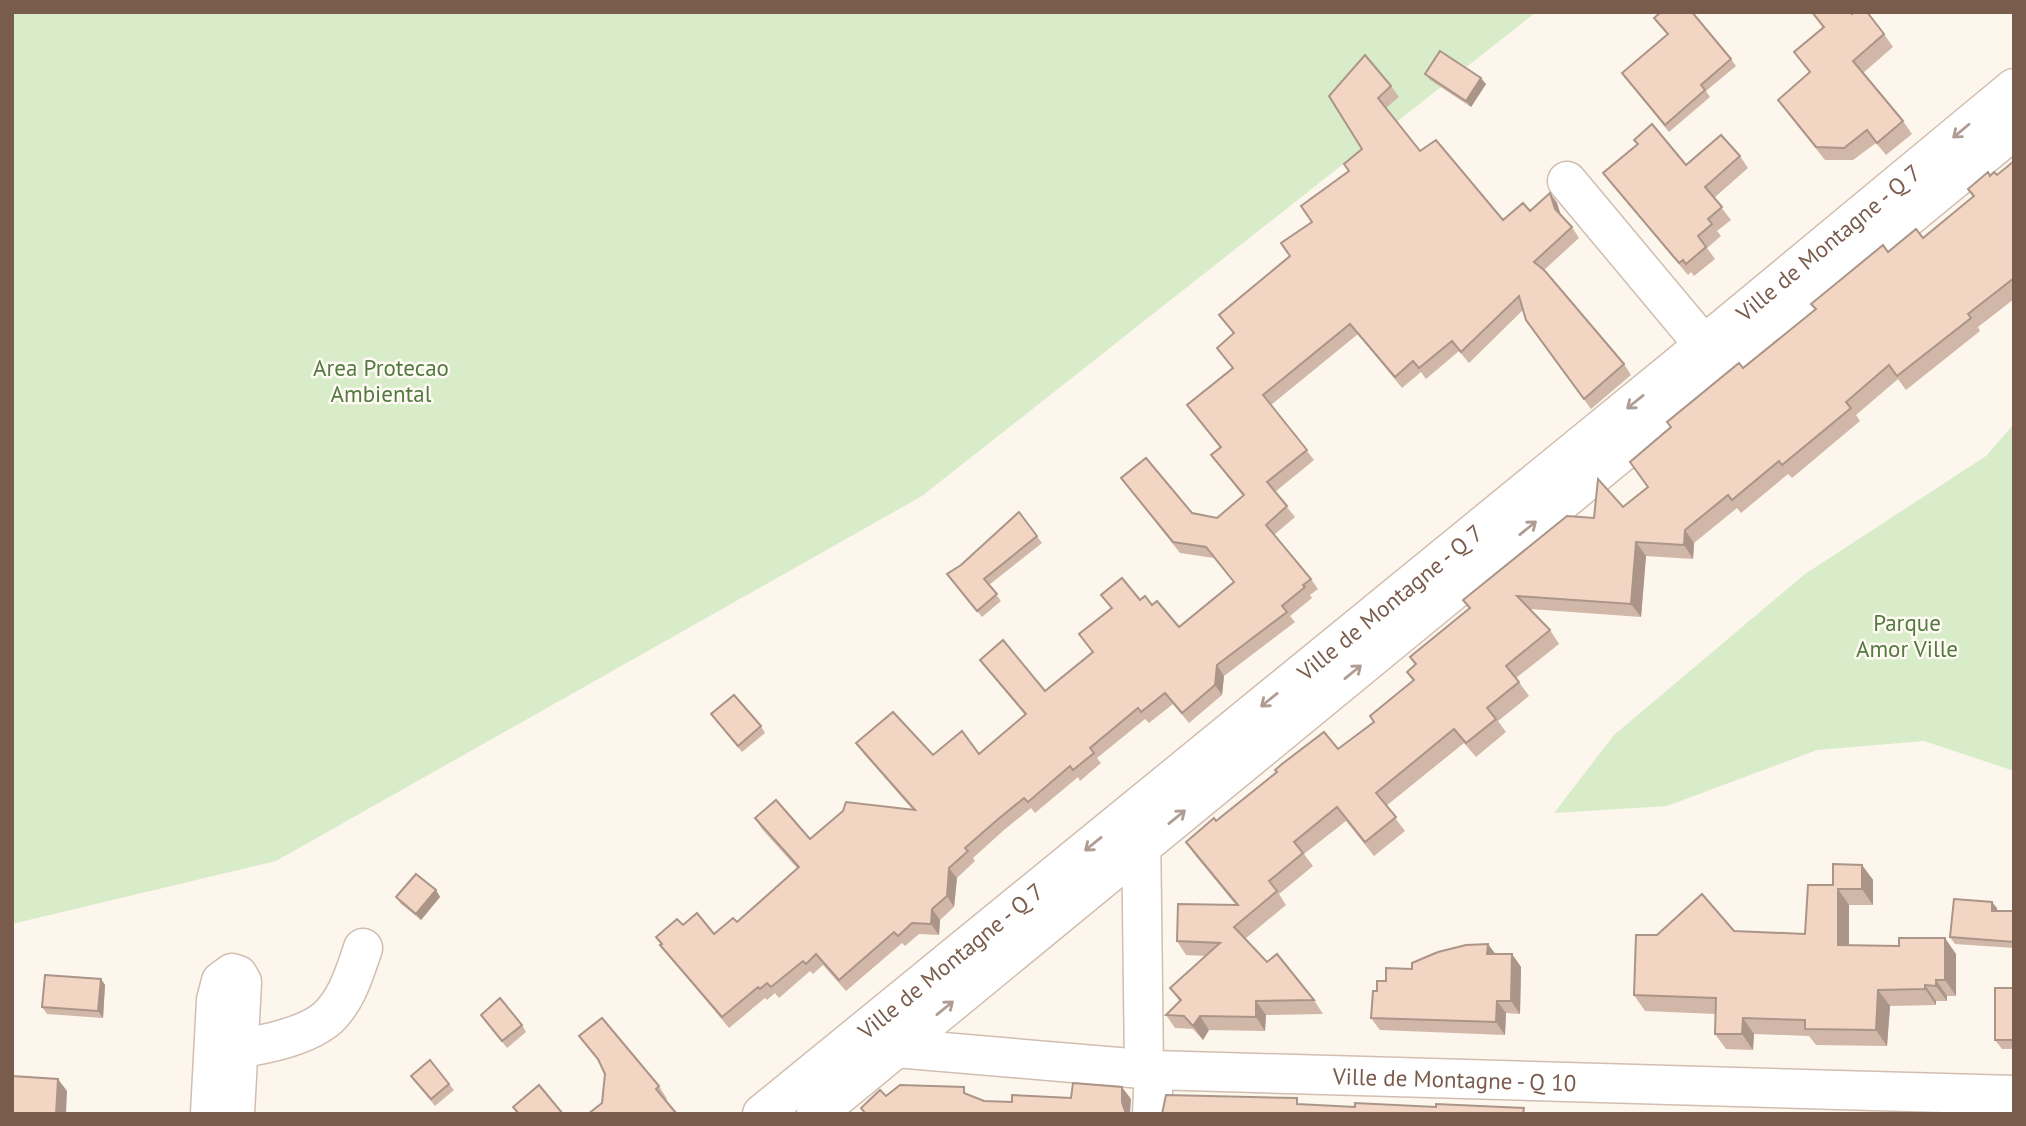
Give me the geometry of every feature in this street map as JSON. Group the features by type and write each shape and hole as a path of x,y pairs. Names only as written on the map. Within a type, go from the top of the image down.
{"street":[{"name":"Ville de Montagne - Q 7","path":"816,1114 1143,844 1681,384 1704,345 2014,88"},
{"name":"Ville de Montagne - Q 7","path":"762,1114 1139,806 1681,384 2014,130"},
{"path":"1567,181 1704,345"},
{"path":"1139,806 1143,844 1152,1114"},
{"path":"226,1050 272,1042 325,1020 348,988 363,948"},
{"path":"229,991 226,1050 235,1114"},
{"name":"Ville de Montagne - Q 10","path":"855,1038 896,1048 1149,1070 2014,1095"},
{"path":"210,1114 226,1050"}],"green space":[{"name":"Area Protecao Ambiental","path":"12,12 1536,12 922,496 276,861 12,924"},
{"name":"Parque Amor Ville","path":"2014,424 2014,771 1924,741 1817,750 1667,806 1554,813 1614,735 1805,574 1986,456"}],"building":[{"path":"1661,12 1692,12 1731,59 1701,85 1705,90 1665,125 1622,73 1668,34 1654,18"},
{"path":"1812,12 1867,12 1884,34 1853,61 1903,121 1877,143 1867,130 1844,148 1816,147 1778,100 1810,72 1794,52 1824,27"},
{"path":"1440,51 1481,78 1466,101 1425,74"},
{"path":"1365,55 1391,86 1378,98 1420,151 1436,140 1503,220 1523,203 1530,211 1550,193 1555,209 1572,227 1534,262 1545,271 1624,364 1584,399 1526,320 1519,296 1461,352 1452,341 1419,368 1413,361 1395,377 1350,324 1263,395 1307,450 1267,482 1287,506 1266,525 1311,579 1282,606 1287,612 1217,665 1215,685 1182,713 1165,693 1141,712 1138,708 1090,748 1094,753 1073,770 1070,766 1028,802 1024,798 965,848 968,851 949,868 947,896 932,909 931,924 912,923 898,936 894,932 839,980 816,954 806,964 803,961 771,987 767,983 760,989 758,987 722,1017 656,937 677,919 683,925 697,913 714,934 733,918 737,922 799,867 755,818 776,800 810,839 843,811 846,802 915,810 856,743 893,712 933,755 962,731 979,754 1026,714 980,660 1003,640 1045,691 1093,652 1079,634 1112,608 1101,595 1122,578 1140,600 1145,596 1152,605 1157,601 1179,627 1234,582 1206,547 1173,542 1121,478 1146,458 1192,513 1217,518 1244,495 1211,455 1221,447 1187,405 1233,368 1217,348 1234,333 1219,315 1290,256 1281,243 1312,222 1301,206 1349,171 1344,164 1362,149 1329,96"},
{"path":"1652,124 1686,165 1721,135 1740,156 1705,187 1722,207 1708,219 1712,224 1698,236 1706,247 1686,264 1683,260 1679,263 1603,173 1638,144 1634,140"},
{"path":"2014,161 2014,278 1968,314 1971,318 1897,376 1889,365 1846,402 1851,408 1782,465 1779,461 1732,500 1728,495 1685,530 1684,545 1636,542 1631,604 1517,596 1550,630 1506,666 1519,682 1487,708 1496,719 1466,743 1454,729 1376,793 1396,817 1365,842 1337,807 1294,842 1303,853 1269,881 1277,891 1234,927 1267,962 1277,954 1314,1000 1256,1001 1256,1017 1200,1016 1193,1026 1184,1016 1166,1015 1181,1000 1170,988 1220,943 1177,941 1178,904 1238,905 1186,842 1214,818 1216,821 1324,732 1338,749 1374,722 1370,716 1414,680 1407,672 1416,664 1410,657 1470,608 1463,600 1567,516 1594,518 1598,479 1623,507 1648,487 1630,462 1671,427 1667,422 1739,363 1743,368 1816,309 1811,304 1883,245 1888,252 1916,229 1923,238 1974,196 1968,189 1988,172 1990,176 1994,172 1997,175"},
{"path":"1019,512 1037,536 984,579 997,594 977,611 947,574 961,565"},
{"path":"734,695 761,726 738,746 711,714"},
{"path":"1833,864 1862,865 1862,889 1838,889 1838,945 1899,946 1899,938 1945,938 1945,980 1936,980 1936,986 1925,985 1925,989 1878,990 1876,1030 1805,1029 1805,1020 1743,1018 1742,1034 1715,1034 1716,998 1634,995 1636,935 1657,935 1702,894 1734,931 1805,934 1808,885 1833,885"},
{"path":"416,874 436,890 416,914 396,897"},
{"path":"1954,899 1992,902 1992,911 2014,911 2014,942 1950,937"},
{"path":"1488,944 1487,954 1512,954 1511,1001 1497,1001 1496,1022 1371,1018 1373,991 1377,991 1377,981 1386,981 1386,968 1412,969 1412,963 1438,952 1466,945"},
{"path":"45,975 101,979 98,1011 42,1007"},
{"path":"1995,988 2014,988 2014,1040 1995,1040"},
{"path":"500,998 522,1025 502,1041 481,1015"},
{"path":"602,1018 659,1086 656,1089 675,1114 588,1114 602,1103 605,1074 598,1059 579,1036"},
{"path":"430,1060 449,1084 431,1099 411,1076"},
{"path":"12,1076 58,1079 56,1114 12,1114"},
{"path":"1073,1083 1122,1087 1122,1102 1126,1114 864,1114 861,1108 880,1090 886,1096 900,1085 964,1087 964,1093 984,1101 1012,1102 1012,1095 1071,1098"},
{"path":"539,1085 563,1114 519,1114 513,1107"},
{"path":"1166,1095 1297,1098 1297,1104 1355,1107 1355,1103 1524,1108 1523,1114 1162,1114"}]}
